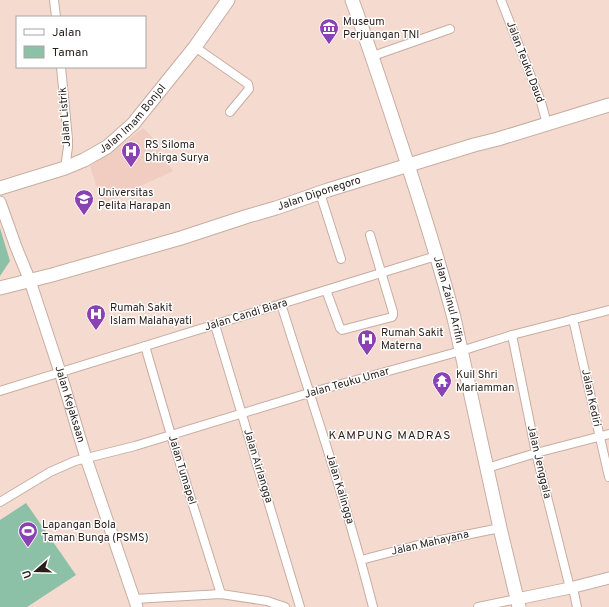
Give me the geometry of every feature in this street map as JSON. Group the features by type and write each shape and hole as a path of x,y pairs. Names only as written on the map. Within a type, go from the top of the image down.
{"main road":[{"name":"Jalan Imam Bonjol","path":"0,188 65,168 84,160 107,146 129,128 195,47 228,0"},
{"name":"Jalan Zainul Arifin","path":"344,0 363,41 373,56 404,166 434,257 444,281 454,318 486,468 518,603"},
{"name":"Jalan Zainul Arifin","path":"352,0 394,148 404,166"},
{"name":"Jalan Diponegoro","path":"0,288 52,276 181,238 404,166 474,145 498,140 609,105"},
{"name":"Jalan Kejaksaan","path":"0,202 30,281 86,458 136,603"},
{"path":"518,603 609,578"}],"street":[{"path":"54,0 56,16"},
{"name":"Jalan Teuku Daud","path":"501,0 541,102 547,124"},
{"path":"373,56 450,29"},
{"path":"195,47 247,82 249,85 249,89 230,112"},
{"name":"Jalan Listrik","path":"61,68 68,139 65,168"},
{"path":"320,193 341,259"},
{"path":"326,290 342,330 393,315 382,272 370,235"},
{"name":"Jalan Candi Biara","path":"0,391 434,257"},
{"name":"Jalan Kalingga","path":"281,304 343,500 373,607"},
{"name":"Jalan Teuku Umar","path":"0,502 50,472 75,461 171,436 309,393 609,310"},
{"name":"Jalan Kediri","path":"573,319 609,477"},
{"name":"Jalan Airlangga","path":"215,325 300,607"},
{"name":"Jalan Jenggala","path":"512,336 536,453 577,607"},
{"name":"Jalan Tumapel","path":"145,346 171,436 221,594"},
{"path":"486,468 609,434"},
{"name":"Jalan Mahayana","path":"361,560 426,543 500,528"},
{"path":"136,603 221,594 267,601 285,607"},
{"path":"478,607 518,603"}],"shaded area":[{"name":"RS Siloma Dhirga Surya","path":"143,128 151,136 173,171 102,204 90,166"}],"green space":[{"path":"0,228 10,261 0,276"},
{"name":"Lapangan Bola Taman Bunga (PSMS)","path":"26,503 76,575 27,607 0,607 0,520"}],"place":[{"name":"Museum Perjuangan TNI","path":"329,45"},
{"name":"RS Siloma Dhirga Surya","path":"131,168"},
{"name":"Universitas Pelita Harapan","path":"84,216"},
{"name":"Rumah Sakit Islam Malahayati","path":"96,331"},
{"name":"Rumah Sakit Materna","path":"367,356"},
{"name":"Kuil Shri Mariamman","path":"442,398"},
{"name":"Lapangan Bola Taman Bunga (PSMS)","path":"28,548"}],"district":[{"name":"KAMPUNG MADRAS","path":"390,436"}]}
